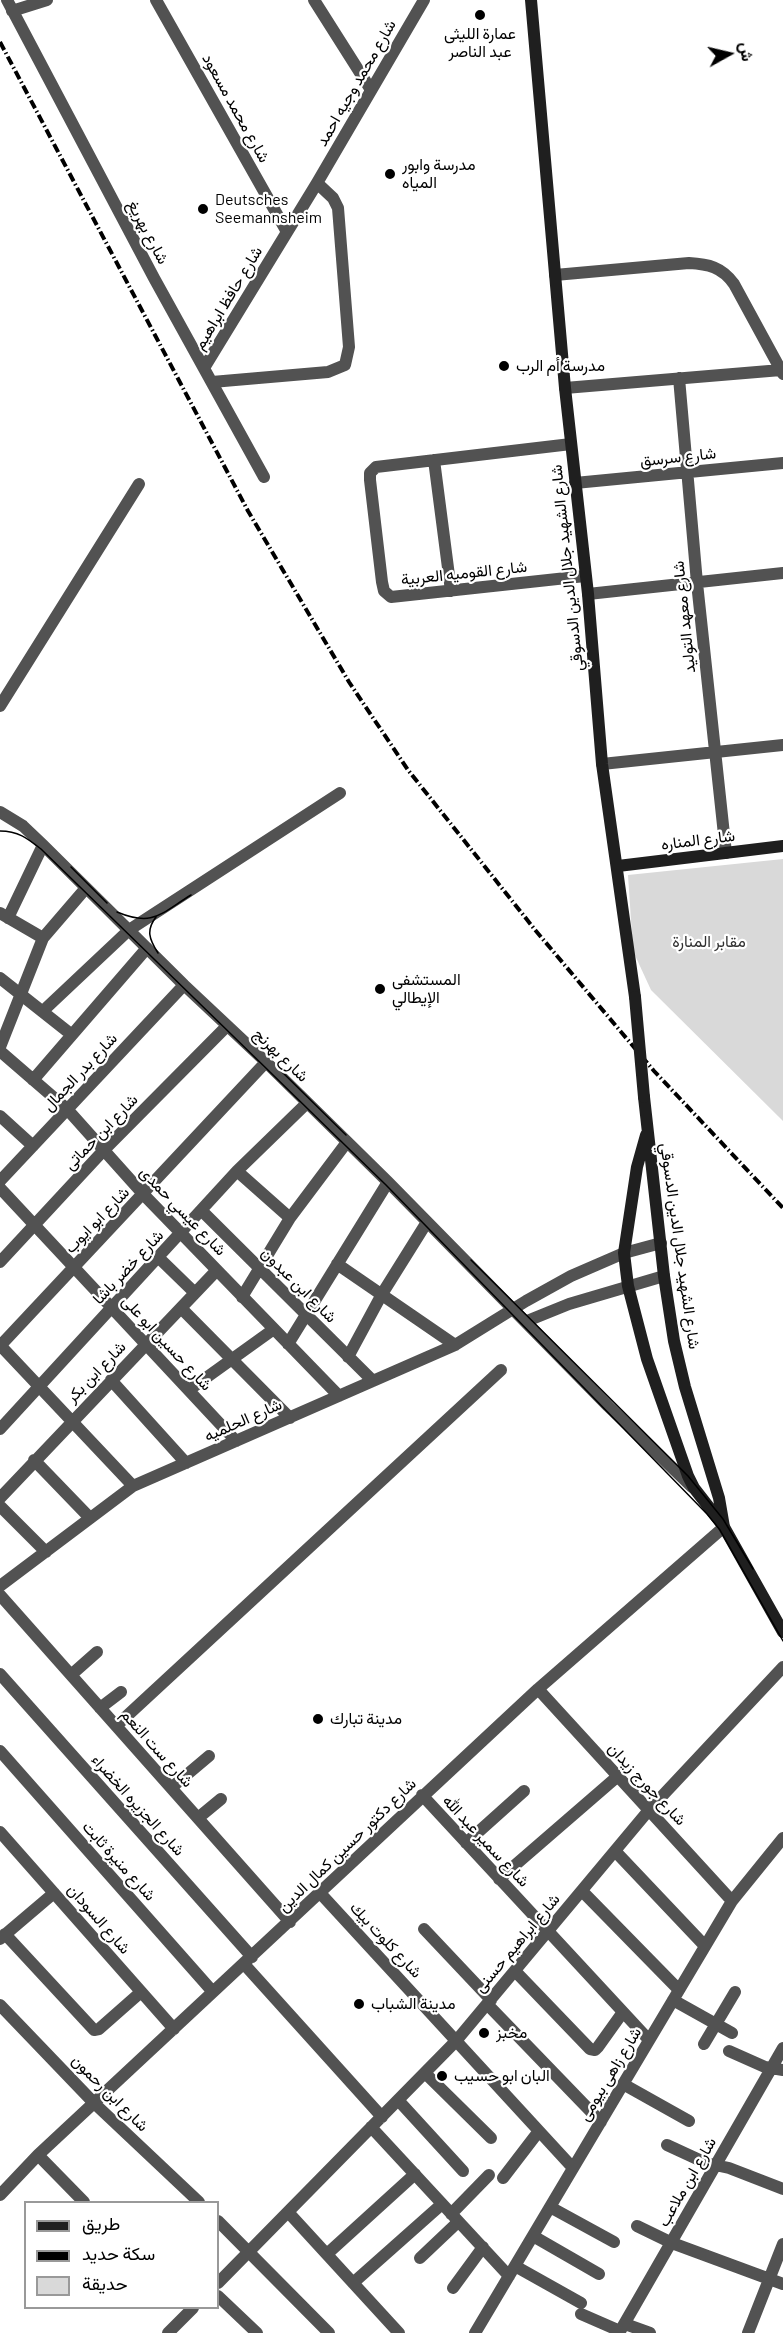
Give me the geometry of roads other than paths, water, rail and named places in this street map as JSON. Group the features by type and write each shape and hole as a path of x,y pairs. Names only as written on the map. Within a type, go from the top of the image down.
{"main road":[{"name":"شارع الشهيد جلال الدين الدسوقي","path":"531,0 565,388 588,594 602,764 618,867 634,997 664,1276 674,1341 685,1386 719,1498 724,1527"},
{"name":"شارع المناره","path":"618,867 783,846"},
{"name":"شارع الشهيد جلال الدين الدسوقي","path":"647,1131 637,1167 624,1253 628,1286 647,1359 664,1411 694,1488 724,1527 783,1632"}],"street":[{"path":"9,6 46,0"},
{"name":"شارع محمد مسعود","path":"156,0 287,232"},
{"path":"314,0 371,90"},
{"name":"شارع محمد وجيه احمد","path":"317,183 424,0"},
{"name":"شارع بهريغ","path":"9,6 264,477"},
{"path":"212,382 328,372 345,365 349,346 338,208 333,198 317,183"},
{"name":"شارع حافظ ابراهيم","path":"204,368 317,183"},
{"path":"555,275 689,263 709,264 727,274 734,284 782,372 565,388"},
{"name":"شارع معهد التوليد","path":"679,378 697,583 726,853"},
{"name":"شارع القوميه العربية","path":"571,444 376,467 370,472 370,480 381,582 384,591 391,597 585,576"},
{"path":"434,460 451,591"},
{"name":"شارع سرسق","path":"575,483 783,463"},
{"path":"0,706 139,484"},
{"path":"588,594 783,573"},
{"path":"602,764 783,745"},
{"path":"43,1011 129,930 340,794"},
{"name":"شارع بهرنج","path":"0,812 23,826 184,986 266,1062 527,1321 608,1406 694,1488"},
{"path":"43,845 4,915 43,938"},
{"path":"0,1049 43,938 86,888"},
{"path":"33,1080 147,948"},
{"path":"0,978 72,1035"},
{"name":"شارع بدر الجمال","path":"0,1181 184,986"},
{"name":"شارع ابن حماتى","path":"0,1262 103,1151 227,1026"},
{"name":"شارع عيسي حمدى","path":"0,1049 67,1109 144,1195 339,1396"},
{"name":"شارع ابو ايوب","path":"0,1345 144,1195 266,1062"},
{"name":"شارع خضر باشا","path":"2,1424 237,1172 308,1103"},
{"path":"0,1116 33,1146"},
{"path":"243,1297 290,1218 347,1142"},
{"path":"237,1172 290,1218"},
{"path":"288,1344 388,1182"},
{"name":"شارع حسين ابو على","path":"0,1188 73,1269 237,1442"},
{"name":"شارع ابن عبدون","path":"202,1211 373,1382"},
{"path":"348,1356 382,1294 427,1222"},
{"name":"شارع الحلميه","path":"0,1586 133,1486 455,1345 571,1276 624,1253 661,1243"},
{"path":"159,1258 195,1293"},
{"path":"337,1264 455,1345"},
{"name":"شارع ابن بكر","path":"0,1498 217,1270"},
{"path":"527,1321 569,1304 664,1276"},
{"path":"182,1308 290,1418"},
{"path":"189,1390 274,1329"},
{"path":"0,1345 133,1486"},
{"path":"116,1726 501,1370"},
{"path":"111,1380 186,1463"},
{"path":"34,1460 90,1518"},
{"path":"0,1506 46,1552"},
{"name":"شارع دكتور حسين كمال الدين","path":"0,2195 38,2155 321,1893 422,1795 538,1689 724,1527"},
{"name":"شارع ست النعم","path":"0,1595 290,1922"},
{"path":"71,1675 97,1652"},
{"name":"شارع ابراهيم حسنى","path":"219,2282 456,2041 649,1810 783,1667"},
{"name":"شارع الجزيره الخضراء","path":"0,1674 382,2117"},
{"name":"شارع جورج زيدان","path":"538,1689 732,1900"},
{"path":"100,1708 121,1692"},
{"name":"شارع منيرة ثابت","path":"0,1751 213,1992"},
{"path":"171,1788 209,1756"},
{"path":"499,1879 618,1776"},
{"path":"466,1844 524,1791"},
{"name":"شارع سمير عبد الله","path":"422,1795 649,2040"},
{"path":"198,1818 220,1799"},
{"name":"شارع السودان","path":"0,1832 174,2029"},
{"name":"شارع زاهى بيومى","path":"475,2333 732,1900 783,1838"},
{"path":"615,1851 705,1946"},
{"path":"582,1890 676,1995 732,2033"},
{"path":"54,1893 3,1936 94,2030 99,2029 141,1992"},
{"name":"شارع كلوت بيك","path":"321,1893 573,2168"},
{"path":"424,1929 601,2122"},
{"path":"515,1971 590,2049 595,2050 598,2047 623,2012"},
{"path":"704,2044 735,1992"},
{"name":"شارع ابن رحمون","path":"0,2005 94,2103 198,2201"},
{"name":"شارع ابن ملاعب","path":"622,2329 716,2166 777,2069 783,2048"},
{"path":"729,2051 777,2069"},
{"path":"425,2073 491,2138"},
{"path":"623,2084 689,2121"},
{"path":"398,2100 464,2171"},
{"path":"371,2127 483,2247 512,2271 622,2329 650,2333"},
{"path":"503,2178 539,2131"},
{"path":"667,2145 706,2163 729,2168 783,2189"},
{"path":"38,2155 83,2201"},
{"path":"327,2254 415,2174"},
{"path":"420,2258 489,2175"},
{"path":"353,2283 442,2204"},
{"path":"550,2207 614,2242"},
{"path":"288,2212 399,2333"},
{"path":"219,2221 329,2333"},
{"path":"637,2226 672,2242 783,2284"},
{"path":"532,2236 599,2274"},
{"path":"748,2333 783,2244"},
{"path":"453,2288 483,2247"},
{"path":"219,2297 257,2333"},
{"path":"168,2333 190,2309"}],"tram line":[{"path":"0,831 22,836 41,849 386,1185 707,1514 720,1530 783,1641"},
{"path":"71,867 107,903"},
{"path":"117,912 148,918 163,913 191,895"},
{"path":"156,917 151,926 150,935 158,953"},
{"path":"277,1067 346,1135"},
{"path":"471,1260 688,1476 723,1519 753,1569"}],"railway":[{"path":"0,42 248,511 349,682 408,770 536,931 654,1071 783,1208"}],"place":[{"name":"عمارة الليثى عبد الناصر","path":"480,15"},
{"name":"مدرسة وابور المياه","path":"390,174"},
{"name":"Deutsches Seemannsheim","path":"203,209"},
{"name":"مدرسة أم الرب","path":"504,366"},
{"name":"المستشفى الإيطالي","path":"380,989"},
{"name":"مدينة تبارك","path":"318,1719"},
{"name":"مدينة الشباب","path":"359,2004"},
{"name":"مخبز","path":"484,2033"},
{"name":"البان ابو حسيب","path":"442,2076"}],"park label":[{"name":"مقابر المنارة","path":"709,942"}]}
